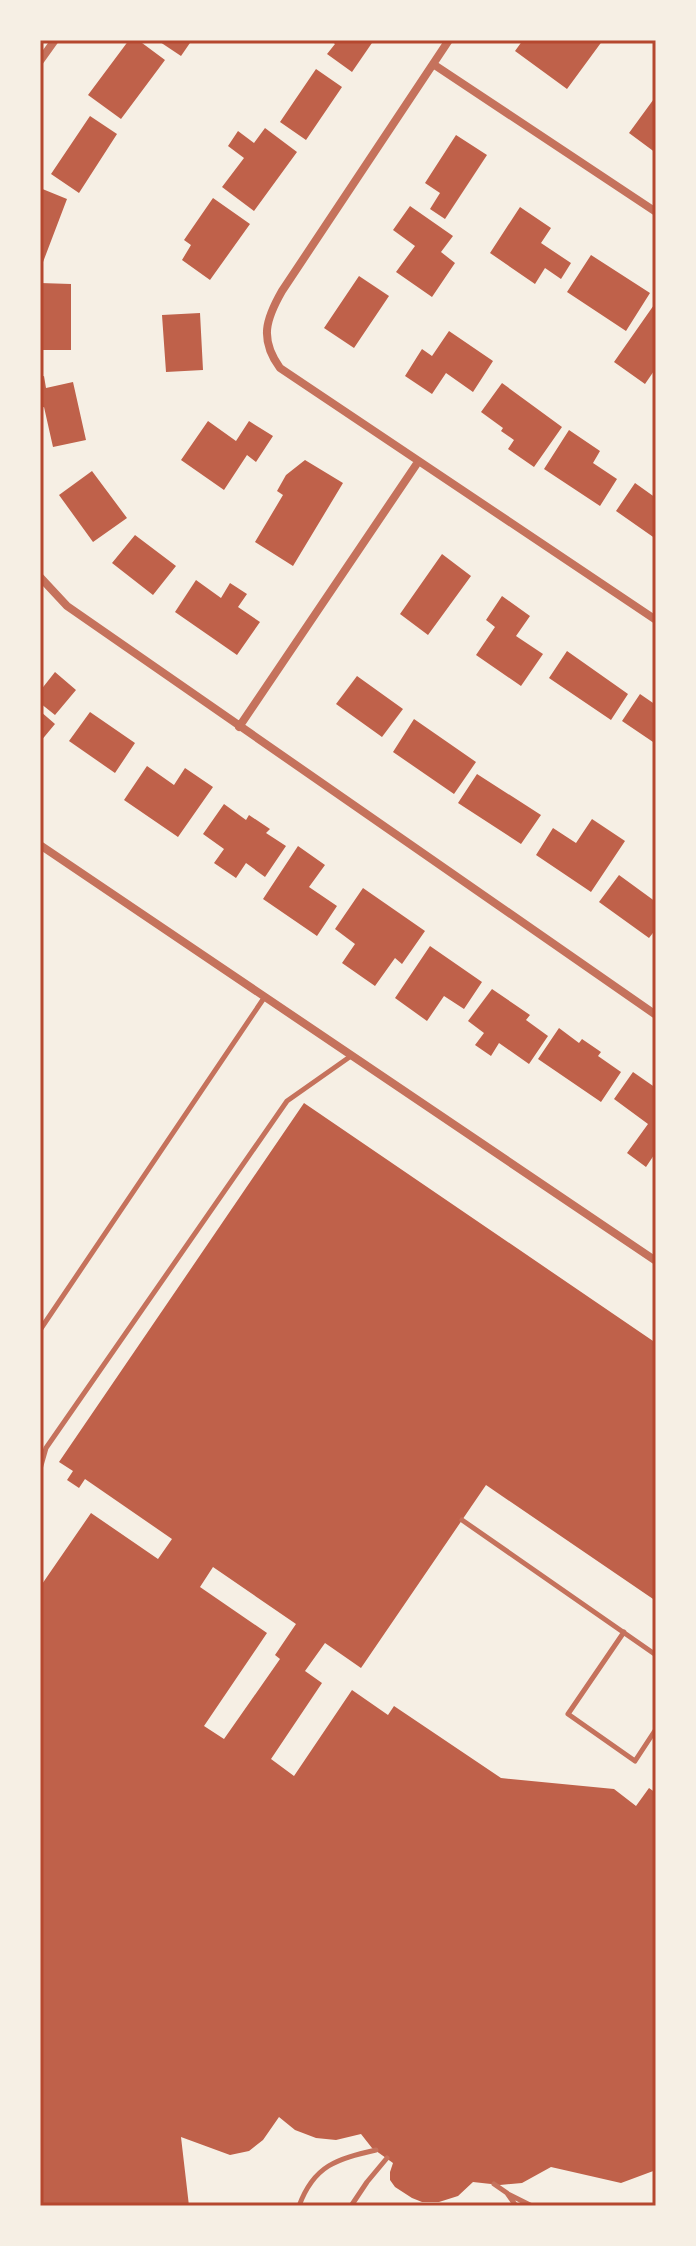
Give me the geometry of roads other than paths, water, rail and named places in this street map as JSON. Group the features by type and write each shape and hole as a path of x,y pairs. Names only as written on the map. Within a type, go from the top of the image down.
{"street":[{"path":"40,61 55,40"},
{"path":"449,40 282,291 271,310 266,328 267,343 280,368 656,620"},
{"path":"433,64 656,212"},
{"path":"239,727 418,462"},
{"path":"40,577 67,606 656,1015"},
{"path":"40,845 656,1261"}],"lane":[{"path":"40,1330 264,998"},
{"path":"40,1469 46,1448 287,1101 351,1056"},
{"path":"462,1520 656,1655"},
{"path":"624,1632 568,1714 635,1761 656,1729"},
{"path":"299,2206 303,2194 325,2168 336,2161 376,2150"},
{"path":"351,2206 387,2158"},
{"path":"494,2184 532,2206"},
{"path":"507,2193 516,2206"}]}
